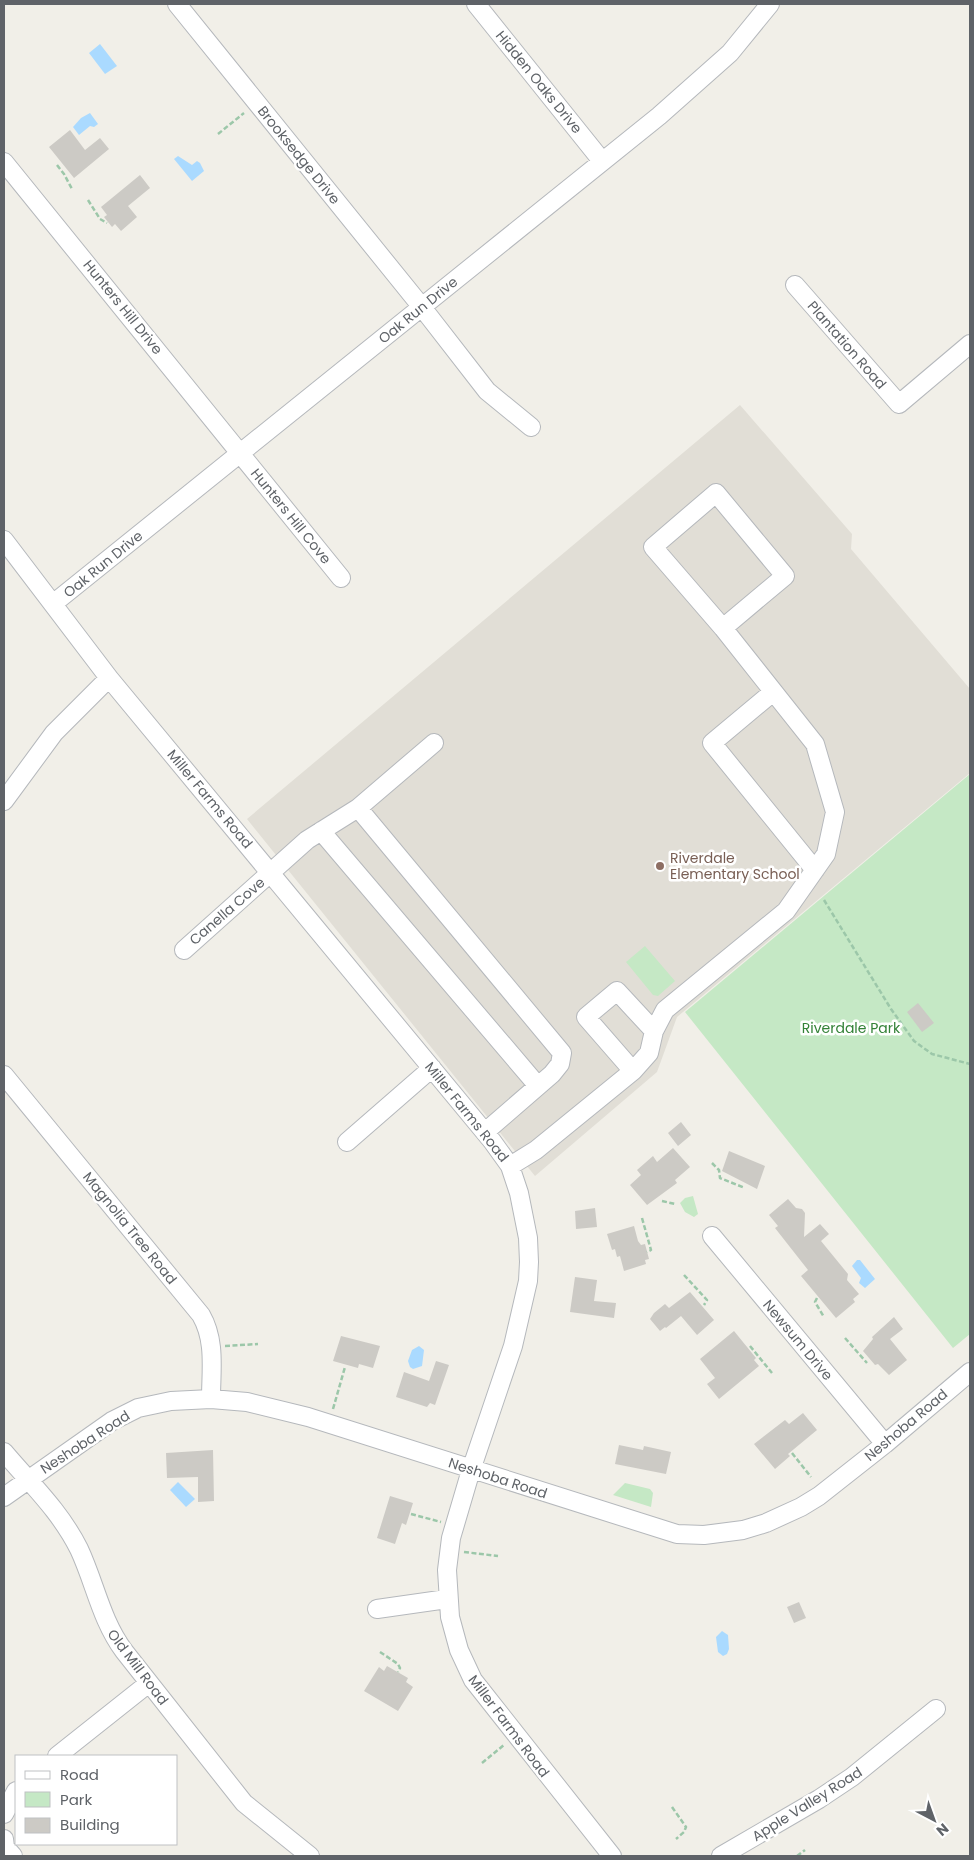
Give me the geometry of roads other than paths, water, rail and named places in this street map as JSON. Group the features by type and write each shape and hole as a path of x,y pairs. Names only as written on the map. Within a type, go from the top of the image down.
{"street":[{"name":"Brooksedge Drive","path":"177,4 421,306 487,391 531,428"},
{"name":"Hidden Oaks Drive","path":"476,4 602,161"},
{"name":"Oak Run Drive","path":"54,604 602,161 730,53 770,4"},
{"name":"Hunters Hill Drive","path":"4,162 241,454"},
{"name":"Plantation Road","path":"795,285 899,404 970,344"},
{"name":"Hunters Hill Cove","path":"241,454 341,578"},
{"path":"510,1166 536,1150 633,1071 650,1053 654,1031 665,1010 786,912 826,854 835,812 815,744 723,628 653,547 716,493 784,576 723,628"},
{"name":"Miller Farms Road","path":"4,540 109,678 485,1132 510,1166 522,1206 528,1238 528,1281 513,1346 454,1526 447,1570 448,1599 459,1650 473,1680 612,1856"},
{"path":"4,801 54,733 109,678"},
{"path":"774,692 712,743 815,870"},
{"name":"Canella Cove","path":"184,950 307,840 358,808 434,743"},
{"path":"358,808 562,1053 560,1064 538,1086 485,1132"},
{"path":"321,830 538,1086"},
{"path":"633,1071 586,1017 617,991 654,1031"},
{"path":"347,1142 432,1068"},
{"name":"Magnolia Tree Road","path":"4,1075 201,1316 210,1334 212,1348 211,1399"},
{"name":"Newsum Drive","path":"712,1236 884,1444"},
{"name":"Neshoba Road","path":"4,1497 124,1413 154,1404 211,1399 247,1402 296,1414 676,1534 704,1535 743,1530 784,1516 819,1496 970,1372"},
{"name":"Old Mill Road","path":"4,1452 45,1496 68,1529 87,1568 110,1630 149,1683 244,1803 310,1856"},
{"path":"377,1609 448,1599"},
{"path":"58,1755 149,1683"},
{"name":"Apple Valley Road","path":"721,1856 844,1782 936,1709"},
{"path":"4,1814 15,1793"},
{"path":"4,1839 5,1847 13,1856"}],"water":[{"path":"100,44 117,66 105,74 89,53"},
{"path":"90,113 98,124 94,127 90,126 79,135 73,127 81,118"},
{"path":"178,156 192,165 197,161 204,171 192,181 174,159"},
{"path":"857,1260 860,1260 875,1279 865,1288 859,1283 861,1278 852,1266"},
{"path":"419,1346 424,1350 422,1366 413,1369 408,1361 412,1350"},
{"path":"178,1482 195,1499 186,1507 170,1490"},
{"path":"722,1631 728,1635 729,1649 727,1654 723,1656 718,1652 716,1637"}],"place":[{"name":"Riverdale Elementary School","path":"660,866"}],"park label":[{"name":"Riverdale Park","path":"851,1028"}]}
